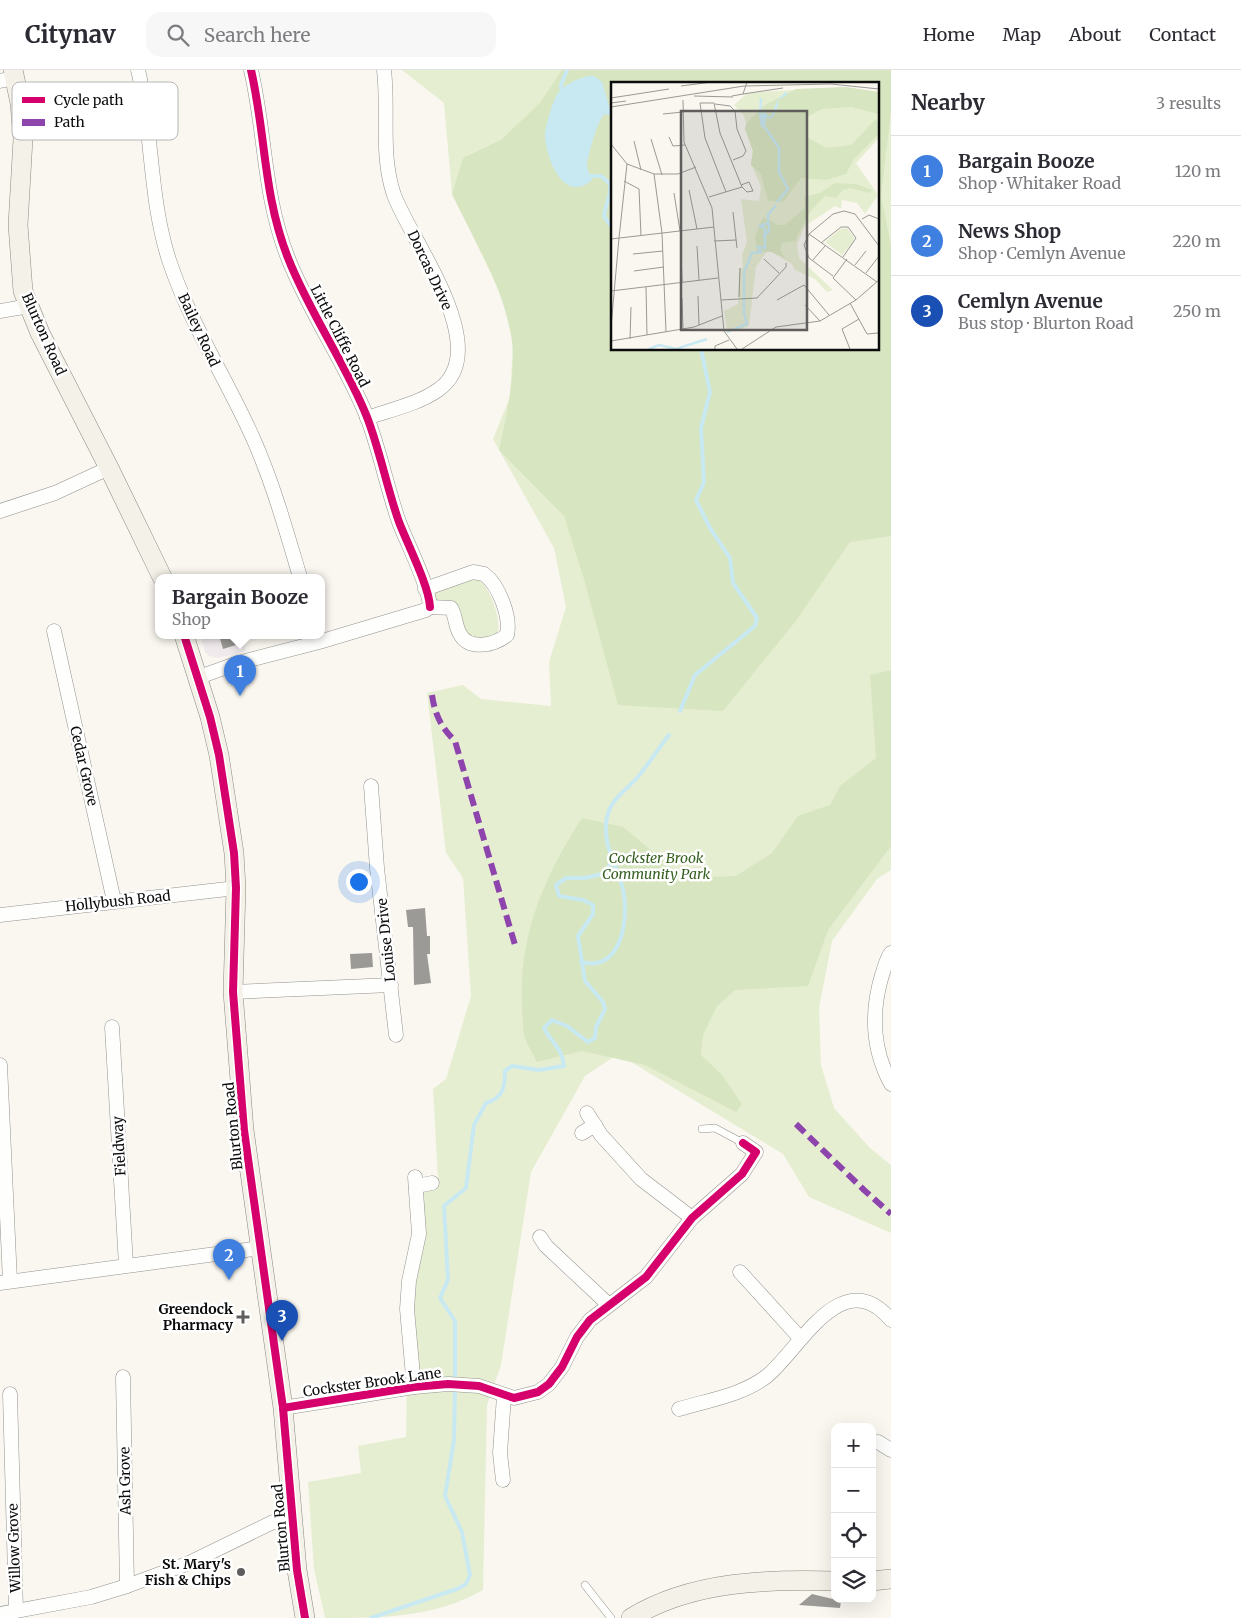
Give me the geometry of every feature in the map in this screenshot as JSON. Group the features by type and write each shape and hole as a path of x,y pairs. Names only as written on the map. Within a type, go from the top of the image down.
{"street":[{"name":"Little Cliffe Road","path":"251,70 260,114 268,189 277,226 306,298 333,345 367,418 398,520 425,589 430,607"},
{"name":"Dorcas Drive","path":"367,418 421,400 439,390 452,376 458,364 459,350 458,334 451,314 422,248 394,195 384,134 384,70"},
{"name":"Blurton Road","path":"23,140 18,225 23,290 40,333 161,574"},
{"name":"Bailey Road","path":"150,140 160,226 169,258 183,298 252,436 269,475 299,574"},
{"path":"0,311 29,306"},
{"path":"0,511 55,493 109,468"},
{"path":"325,636 426,610 430,607 451,608 460,634 471,643 488,644 501,640 507,635 506,614 494,585 484,574 473,572 425,589"},
{"name":"Cedar Grove","path":"54,631 114,901"},
{"name":"Blurton Road","path":"185,639 199,677 219,755 234,853 236,888 233,992 244,1130 283,1408 297,1570 305,1618"},
{"path":"199,677 315,639"},
{"name":"Louise Drive","path":"371,786 396,1035"},
{"name":"Hollybush Road","path":"0,915 236,888"},
{"path":"891,953 878,989 873,1015 877,1046 891,1084"},
{"path":"233,992 391,985"},
{"name":"Fieldway","path":"112,1027 126,1265"},
{"path":"0,1065 5,1282 261,1248"},
{"path":"582,1133 591,1119 641,1179 692,1218"},
{"name":"Cockster Brook Lane","path":"283,1408 414,1387 448,1384 479,1386 514,1398 538,1392 549,1384 562,1367 577,1337 590,1320 646,1276 692,1218 742,1174 756,1152 743,1142"},
{"path":"414,1387 407,1309 409,1281 419,1234 416,1182 432,1183"},
{"path":"541,1245 609,1305"},
{"path":"740,1272 800,1338"},
{"path":"679,1409 745,1390 768,1375 800,1338 830,1310 849,1301 868,1303 891,1320"},
{"name":"Ash Grove","path":"123,1377 128,1586"},
{"name":"Willow Grove","path":"10,1394 16,1611"},
{"path":"503,1480 500,1453 504,1396"},
{"path":"878,1442 891,1450"},
{"path":"0,1614 91,1597 128,1586 189,1563 273,1522 293,1522"},
{"path":"876,1581 891,1579"},
{"path":"631,1618 673,1599 700,1590 744,1583 831,1581"}],"lane":[{"name":"Cockster Brook Lane","path":"702,1129 715,1128 743,1142"},
{"path":"585,1585 611,1618"}],"shaded area":[{"path":"202,639 243,639 246,651 218,658 209,656 205,652"}],"green space":[{"name":"Cockster Brook Community Park","path":"402,70 891,70 891,870 877,879 832,941 819,1008 821,1065 834,1108 870,1148 891,1165 891,1233 809,1197 783,1154 618,1054 585,1076 531,1172 501,1365 487,1405 483,1590 446,1606 407,1615 325,1618 314,1569 308,1482 361,1473 358,1446 406,1437 407,1381 401,1295 411,1243 414,1210 411,1183 438,1179 433,1089 446,1079 471,996 463,878 446,853 427,693 463,685 481,699 551,706 549,662 566,607 554,548 493,439 510,397 513,343 501,294 452,194 444,103"},
{"path":"562,70 891,70 891,111 881,196 891,245 891,536 850,542 795,622 723,711 618,705 584,579 564,516 499,450 512,379 513,355 511,335 506,314 491,272 452,194 463,158 501,140 540,103"},
{"path":"471,579 479,580 491,597 499,628 498,634 494,637 469,639 456,612 433,603 429,594"},
{"path":"891,670 891,846 828,930 808,986 735,990 717,1006 703,1035 701,1055 722,1075 742,1104 736,1112 645,1065 582,1051 537,1062 523,1031 522,982 524,956 536,908 545,885 568,840 582,818 623,827 684,878 736,876 772,853 798,816 830,805 840,786 876,758 870,675"}],"water":[{"path":"594,76 602,82 611,116 605,114 599,122 589,153 587,165 592,180 582,186 573,187 565,183 553,167 546,147 545,133 556,96 564,87 580,79"}],"building":[{"path":"220,639 234,639 236,645 223,649"},
{"path":"425,908 427,936 430,936 430,954 427,954 431,983 414,985 413,927 408,927 406,910"},
{"path":"372,953 373,967 351,969 350,954"},
{"path":"812,1594 831,1599 831,1603 841,1603 840,1608 799,1605"}],"waterway":[{"path":"562,94 561,85 567,70"},
{"path":"586,176 601,176 610,184 604,216 611,226"},
{"path":"680,711 695,675 755,626 757,618 733,583 730,558 710,528 696,500 704,482 701,428 710,392 701,350"},
{"path":"581,962 594,963 605,960 613,953 619,943 624,919 624,895 609,848 606,828 607,817 615,800 637,778 669,735"},
{"path":"455,1381 455,1321 440,1298 448,1280 444,1206 466,1188 474,1125 486,1103 492,1101 502,1091 505,1071 512,1066 539,1070 564,1066 559,1050 544,1028 552,1020 567,1026 588,1042 595,1038 596,1027 605,1009 603,1002 585,981 578,936 593,914 593,905 583,900 559,896 556,885 566,878 585,878 602,874 613,862"},
{"path":"371,1618 457,1589 466,1584 470,1575 462,1532 445,1496 454,1440 455,1388"}],"marked path":[{"path":"432,695 439,720 455,741 515,945"},
{"path":"796,1124 891,1214"}],"cycle path":[{"path":"251,70 260,118 269,188 280,235 297,279 367,417 399,522 422,576 430,607"},
{"path":"185,639 210,717 219,755 234,853 236,888 233,992 244,1130 283,1408 297,1570 305,1618"},
{"path":"283,1408 414,1387 448,1384 479,1386 514,1398 538,1392 549,1384 562,1367 577,1337 590,1320 646,1277 692,1218 742,1174 756,1152 743,1143"}],"place":[{"name":"Bargain Booze","path":"240,696"},
{"name":"News Shop","path":"229,1280"},
{"name":"Greendock Pharmacy","path":"243,1317"},
{"name":"Cemlyn Avenue","path":"282,1341"},
{"name":"St. Mary's Fish & Chips","path":"241,1572"}]}
